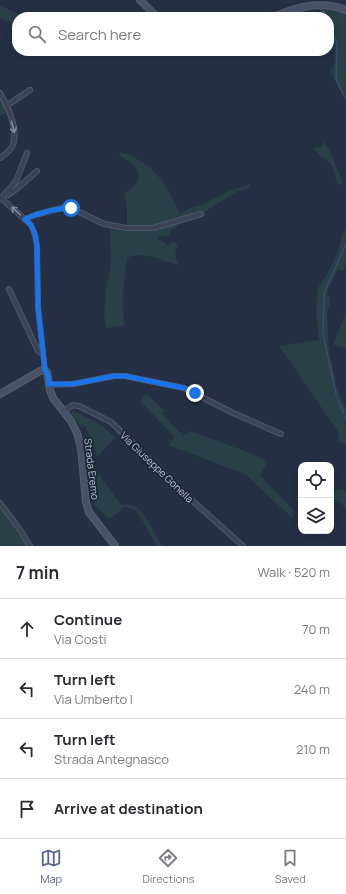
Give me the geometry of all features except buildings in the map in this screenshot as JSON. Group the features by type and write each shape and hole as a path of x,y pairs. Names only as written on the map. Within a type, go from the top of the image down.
{"main road":[{"path":"140,0 152,12"},
{"path":"284,12 312,4 326,3 346,10"},
{"path":"0,394 40,371 45,370"},
{"name":"Strada Eremo","path":"45,370 48,375 50,390 53,398 64,411 77,433 81,448 86,502 89,512 115,546"}],"street":[{"path":"6,106 30,90"},
{"path":"0,93 15,134 11,148 0,158"},
{"path":"1,198 17,179 27,153"},
{"path":"1,198 4,198 19,187 37,171"},
{"path":"1,198 31,225 35,234 37,246 38,307 45,370"},
{"path":"25,219 62,208 71,208 104,224 126,228 153,228 201,214"},
{"path":"9,289 38,351 43,354"},
{"path":"49,384 73,384 114,376 125,376 184,388 233,413 280,434"},
{"name":"Via Giuseppe Gonella","path":"64,411 73,405 79,406 111,422 186,495 243,546"},
{"path":"0,503 30,546"}],"green space":[{"path":"0,6 14,12 12,12 12,23 0,18"},
{"path":"318,8 337,9 346,14 346,98 342,94 330,72 334,67 334,12 321,12"},
{"path":"0,97 7,113 0,116"},
{"path":"324,139 325,145 330,151 343,183 338,185 330,163 315,150 314,147 320,148"},
{"path":"121,152 143,162 158,176 170,193 180,214 227,192 250,184 251,187 236,192 206,211 184,222 171,230 168,236 160,236 157,238 168,245 174,241 178,245 176,255 179,265 153,257 140,255 127,258 123,299 125,325 106,328 104,315 106,288 111,266 110,229 127,231 127,207 124,193 137,183 139,178 136,168 119,155"},
{"path":"346,230 346,263 343,271 338,269 328,289 327,294 330,298 330,306 327,312 329,353 336,379 335,384 346,408 346,444 340,443 337,439 339,434 337,430 279,346 319,340 316,311 318,288 330,269 339,248 343,232"},
{"path":"346,312 346,348 333,345"},
{"path":"146,393 164,411 162,413 183,436 190,431 253,454 268,462 260,475 295,512 292,518 245,474 168,445 175,437 140,401"},
{"path":"73,410 103,426 115,438 97,457 93,442 85,426 82,428 71,413"},
{"path":"89,469 97,469 100,476 121,505 132,505 142,513 162,546 157,546 137,511 127,507 122,508 109,519 94,505"},
{"path":"334,490 342,490 346,493 346,511 345,507 334,499"},
{"path":"0,507 27,546 0,546"}],"waterway":[{"path":"322,8 324,12"},
{"path":"334,36 337,43 336,79 346,98"},
{"path":"346,244 324,293 323,334 337,398 346,418"}],"route":[{"path":"71,208 62,208 25,219 31,225 35,234 37,246 38,307 45,370 48,375 49,384 73,384 114,376 125,376 184,388 195,393"}]}
